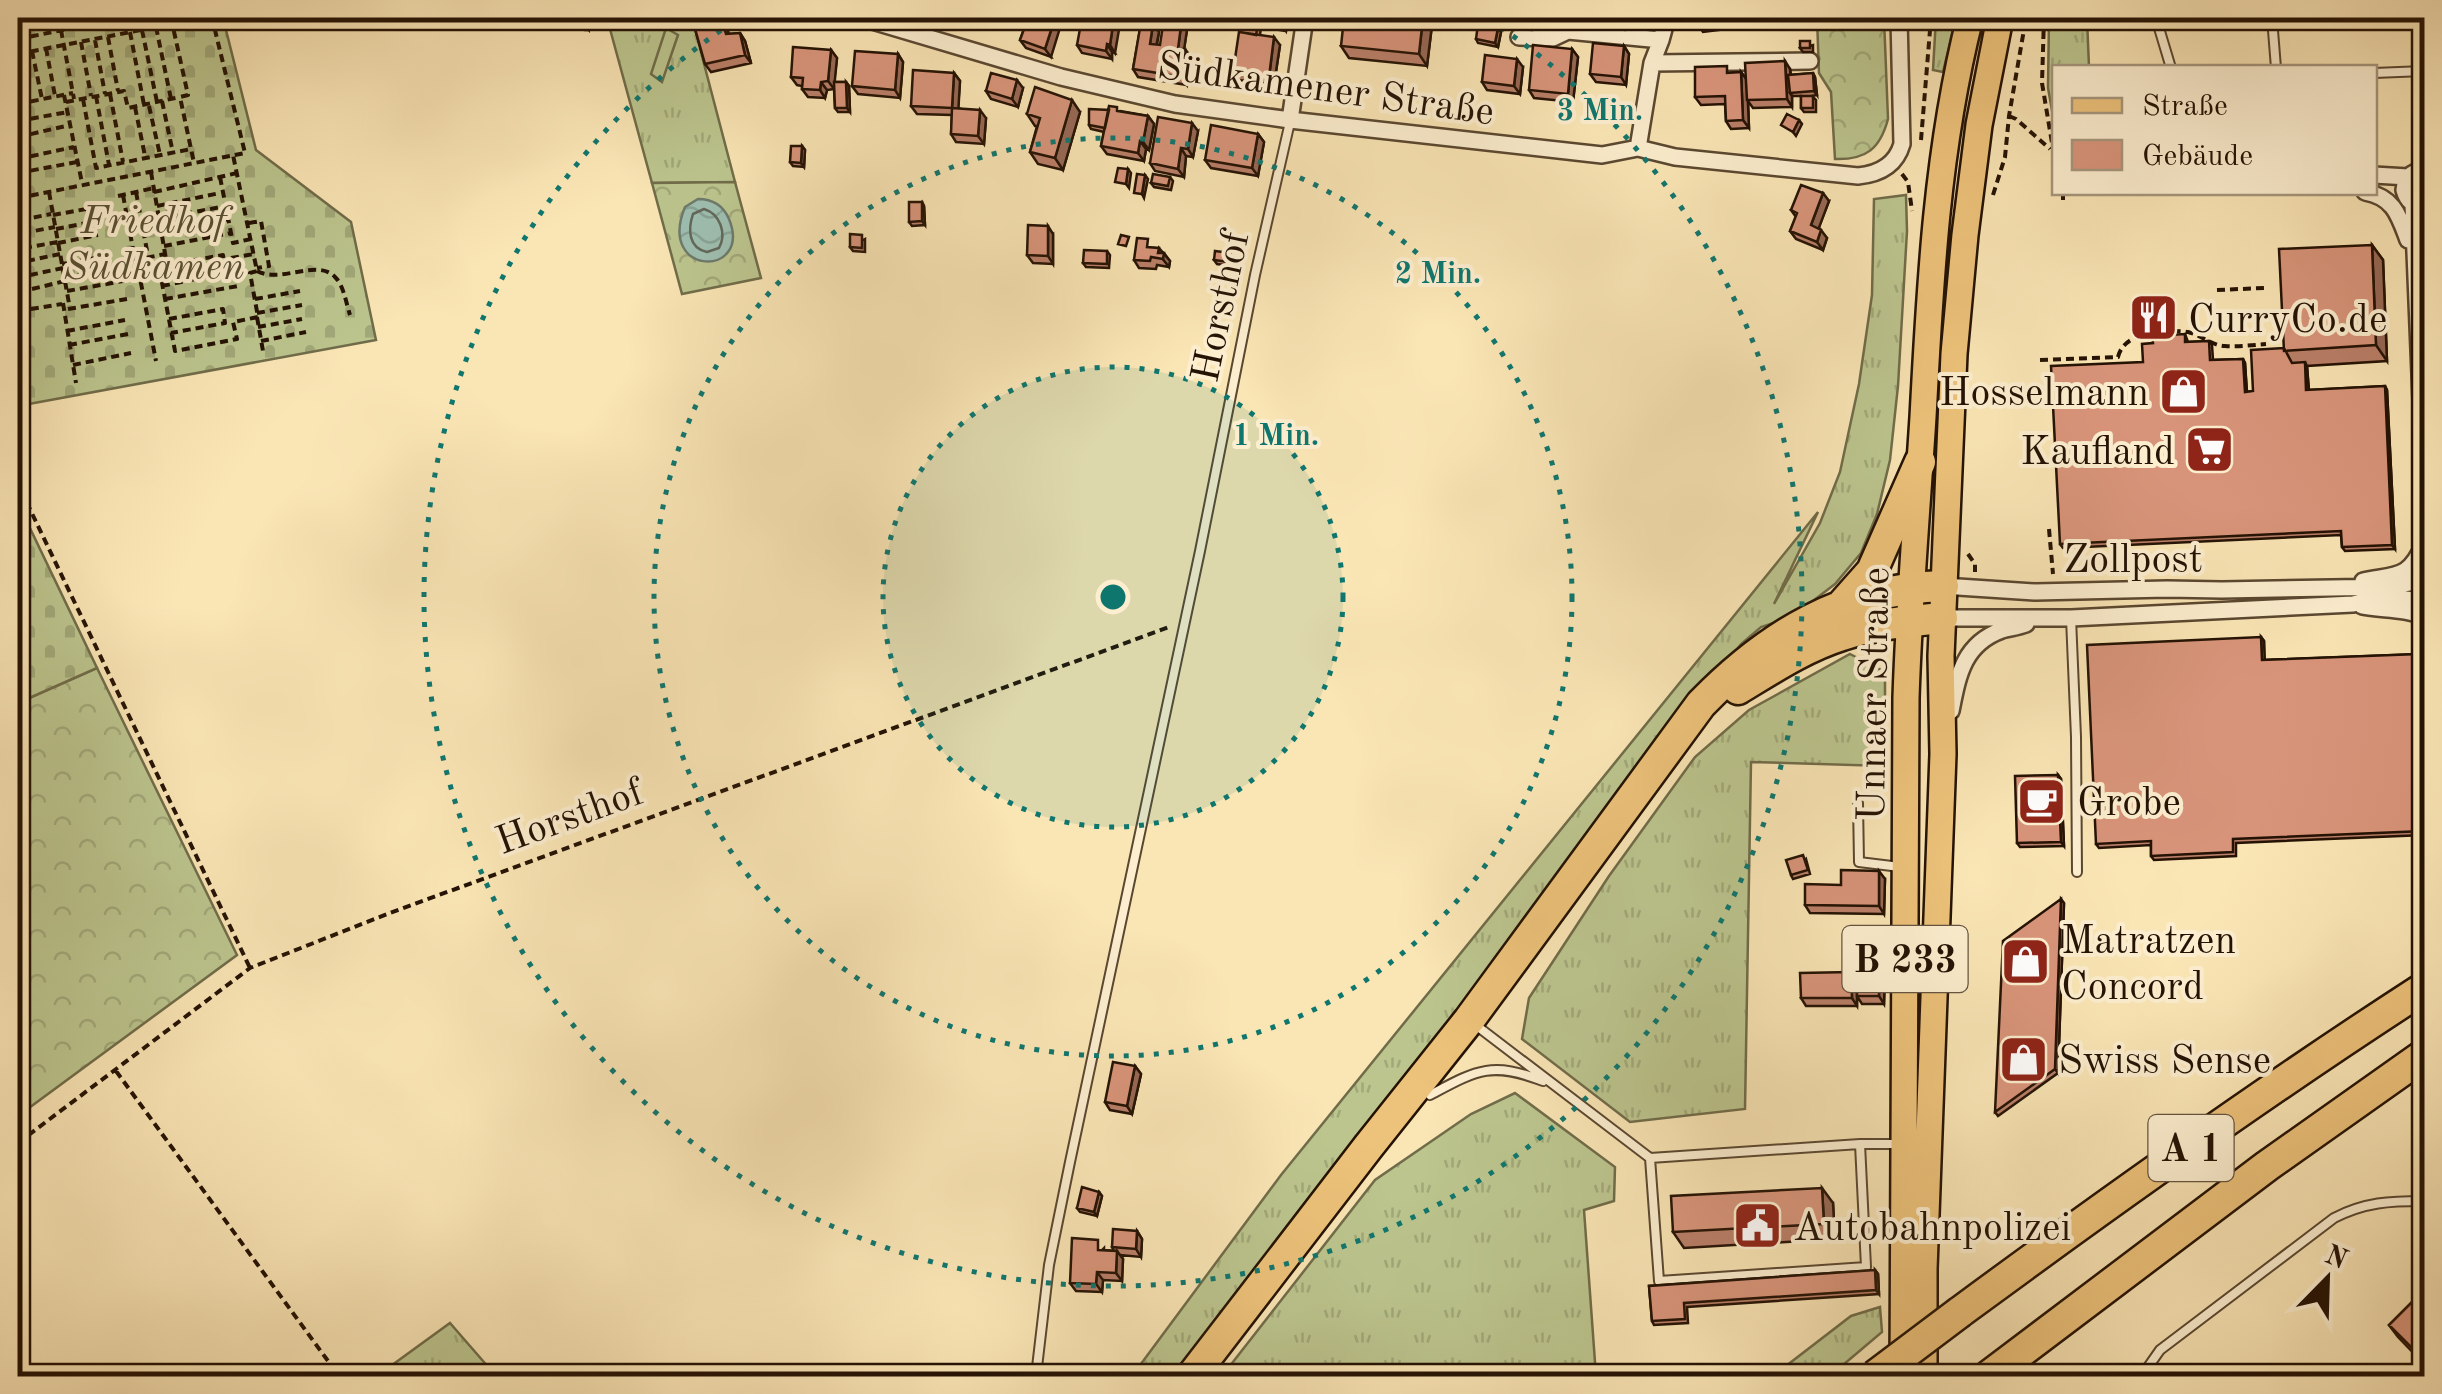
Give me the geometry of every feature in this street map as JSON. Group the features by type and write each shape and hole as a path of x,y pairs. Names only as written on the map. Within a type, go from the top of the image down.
{"highway":[{"path":"1841,606 1872,571 1920,462"},
{"path":"1208,1376 1344,1199 1430,1095 1701,704 1760,650 1798,625 1841,606 1912,587 1943,586"},
{"path":"1192,1376 1368,1146 1476,1026 1707,720 1736,691 1787,659 1841,635 1942,618"},
{"name":"A 1","path":"1875,1376 2048,1247 2424,988"},
{"name":"A 1","path":"1989,1376 2267,1166 2424,1055"}],"main road":[{"name":"Unnaer Straße","path":"1903,1376 1908,622 1935,228 1958,64 1970,18"},
{"name":"Unnaer Straße","path":"1924,1376 1924,1269 1942,754 1942,618 1954,354 1965,235 1987,74 2000,18"}],"street":[{"name":"Südkamener Straße","path":"862,18 1060,77 1174,104 1290,120 1602,154 1638,148 1675,157 1858,176 1882,171 1896,157"},
{"path":"1290,120 1305,18"},
{"path":"1638,148 1652,63 1667,18"},
{"path":"1896,157 1902,144 1899,18"},
{"path":"1519,36 1553,38 1569,24 1662,40"},
{"path":"1652,63 1810,61"},
{"path":"2377,176 2415,190"},
{"path":"2377,184 2415,190"},
{"path":"2415,190 2414,253 2421,332 2424,472"},
{"path":"2377,195 2391,202 2398,212 2414,253"},
{"path":"2414,253 2424,218"},
{"name":"Zollpost","path":"2324,588 2404,573 2412,567 2424,544"},
{"path":"2424,580 2424,594"},
{"name":"Zollpost","path":"1943,586 2054,592 2391,588 2424,580"},
{"name":"Zollpost","path":"1942,618 2071,618 2353,604 2392,598 2424,602"},
{"name":"Zollpost","path":"2353,604 2424,618"},
{"name":"Zollpost","path":"1942,754 1964,660 1981,642 1999,631 2044,618"}],"lane":[{"path":"2156,18 2169,65"},
{"path":"2272,21 2276,65"},
{"path":"2377,74 2424,71"},
{"name":"Horsthof","path":"1036,1376 1049,1265 1290,120"},
{"name":"Zollpost","path":"2071,618 2077,872"},
{"path":"1858,802 1859,862 1906,868"},
{"path":"1476,1026 1650,1158 1905,1144"},
{"path":"1430,1095 1481,1070 1504,1069 1552,1084"},
{"path":"1650,1158 1659,1281 1753,1275 1866,1267 1860,1144"},
{"path":"2145,1373 2160,1350 2334,1218 2374,1203 2424,1201"},
{"path":"2145,1373 2362,1373"}],"path":[{"path":"18,23 48,18"},
{"path":"18,39 123,18"},
{"path":"18,198 245,153 212,18"},
{"path":"1912,211 1908,182 1896,157 1916,152 1920,142 1931,18"},
{"path":"2026,18 2009,116 2052,150"},
{"path":"2044,18 2042,83 2052,140"},
{"path":"2222,18 2253,26 2272,21"},
{"path":"29,102 18,53 172,21 188,96 128,108 124,91 66,102"},
{"path":"156,27 171,99"},
{"path":"61,30 74,100"},
{"path":"142,30 173,153"},
{"path":"130,32 160,155"},
{"path":"108,36 119,92"},
{"path":"94,39 123,162"},
{"path":"81,42 109,165"},
{"path":"46,48 55,96"},
{"path":"32,51 42,99"},
{"path":"18,104 73,93"},
{"path":"64,94 82,185"},
{"path":"180,97 194,163"},
{"path":"82,99 96,168 191,149"},
{"path":"135,107 146,158"},
{"path":"18,123 68,112"},
{"path":"18,137 70,125"},
{"path":"18,159 74,146"},
{"path":"234,156 257,269 264,275 276,276 314,270 328,272 341,286 350,315"},
{"path":"18,174 78,162"},
{"path":"150,172 167,265"},
{"path":"166,254 135,260 120,195 237,173"},
{"path":"220,177 233,243 251,239"},
{"path":"49,192 67,292 67,331 76,383"},
{"path":"136,192 148,257"},
{"path":"157,206 223,192"},
{"path":"2063,195 2064,200"},
{"path":"159,219 226,206"},
{"path":"21,220 86,209"},
{"path":"23,234 107,219"},
{"path":"162,232 228,219"},
{"path":"248,223 261,221 269,266 226,278 223,254 159,267 174,351 237,339 233,322 302,305"},
{"path":"164,246 231,233"},
{"path":"24,248 98,235"},
{"path":"27,261 60,254"},
{"path":"230,258 254,254"},
{"path":"30,274 107,256"},
{"path":"32,288 100,272"},
{"path":"250,273 263,351"},
{"path":"162,286 219,274"},
{"path":"67,292 140,278 156,361"},
{"path":"165,299 238,286"},
{"path":"2217,290 2264,288"},
{"path":"255,299 300,290"},
{"path":"18,311 127,299"},
{"path":"169,320 223,309 225,322 171,333"},
{"path":"258,327 302,319"},
{"path":"67,331 125,320"},
{"path":"261,341 306,332"},
{"path":"2040,360 2118,357 2128,339 2144,334 2188,332 2220,346 2266,344"},
{"path":"70,345 128,334"},
{"path":"73,365 131,354"},
{"path":"18,492 250,968"},
{"path":"2050,528 2054,592"},
{"name":"Horsthof","path":"18,1143 250,968 1183,622"},
{"path":"116,1070 339,1376"}],"green space":[{"name":"Friedhof Südkamen","path":"18,18 223,18 256,150 351,222 376,340 18,406"},
{"path":"607,18 692,18 735,182 652,183"},
{"path":"1817,18 1884,18 1888,119 1881,138 1863,155 1835,159 1831,92 1819,73"},
{"path":"1936,18 1956,18 1943,72 1933,70"},
{"path":"2049,18 2087,18 2089,65 2052,65 2052,111 2048,88"},
{"path":"666,28 678,35 662,82 651,74"},
{"path":"735,182 761,278 682,294 652,183"},
{"path":"1906,195 1898,386 1890,460 1877,514 1861,553 1835,584 1792,617 1761,627 1741,644 1178,1376 1132,1376 1281,1175 1818,512 1774,604 1820,523 1840,472 1859,384 1872,295 1874,199"},
{"path":"18,510 97,668 18,703"},
{"path":"1850,654 1885,672 1885,766 1751,762 1745,1109 1630,1122 1522,1039 1529,998 1609,876 1695,757 1749,710"},
{"path":"97,668 237,955 18,1116 18,703"},
{"path":"1515,1093 1615,1167 1614,1201 1584,1210 1596,1376 1222,1376 1375,1180 1471,1114"},
{"path":"1880,1307 1882,1332 1830,1376 1773,1376 1851,1316"},
{"path":"450,1323 496,1376 377,1376"}],"water":[{"path":"698,199 717,204 729,219 733,238 728,252 718,260 693,257 683,247 680,230 685,207"}],"building":[{"path":"692,18 721,18 726,34 740,33 745,55 705,64"},
{"path":"1028,18 1055,18 1045,49 1020,40"},
{"path":"1082,18 1114,18 1106,51 1077,45"},
{"path":"1164,18 1182,18 1178,49 1185,49 1182,77 1133,69 1141,22 1153,24 1150,44 1160,45"},
{"path":"1242,18 1281,18 1281,23"},
{"path":"1344,18 1423,18 1419,54 1341,46"},
{"path":"1511,18 1530,18 1529,26 1510,25"},
{"path":"1603,18 1624,18 1623,26 1602,24"},
{"path":"1697,18 1738,18 1738,19 1698,24"},
{"path":"1241,21 1258,24 1256,35 1240,32"},
{"path":"1478,24 1498,28 1495,43 1476,39"},
{"path":"1239,32 1274,37 1269,77 1233,72"},
{"path":"1800,41 1810,41 1810,48 1800,48"},
{"path":"1593,43 1624,46 1621,77 1590,74"},
{"path":"1533,45 1572,49 1568,94 1529,90"},
{"path":"793,47 831,50 828,81 821,82 820,90 802,89 803,78 791,77"},
{"path":"855,51 898,54 895,90 852,86"},
{"path":"1485,55 1517,59 1514,86 1482,82"},
{"path":"1785,61 1787,99 1747,100 1745,63"},
{"path":"1727,66 1727,73 1741,72 1743,120 1726,121 1725,96 1695,97 1695,67"},
{"path":"913,70 954,73 952,108 911,106"},
{"path":"991,73 1017,80 1012,99 986,91"},
{"path":"1813,73 1814,91 1790,93 1788,75"},
{"path":"834,82 846,82 847,108 835,108"},
{"path":"1035,87 1072,100 1055,158 1030,152 1040,118 1027,114"},
{"path":"1801,96 1813,96 1813,108 1801,108"},
{"path":"1109,106 1148,116 1138,153 1101,146"},
{"path":"952,108 980,110 978,136 951,134"},
{"path":"1089,109 1109,110 1105,128 1089,125"},
{"path":"1787,114 1799,120 1793,132 1781,125"},
{"path":"1158,117 1192,123 1188,149 1181,148 1178,169 1150,163"},
{"path":"1211,125 1258,134 1252,168 1205,160"},
{"path":"791,146 802,146 801,163 790,162"},
{"path":"1118,168 1128,169 1126,184 1115,182"},
{"path":"1137,174 1145,175 1142,194 1134,193"},
{"path":"1153,174 1170,177 1168,186 1151,183"},
{"path":"1801,185 1823,193 1811,225 1821,230 1817,242 1790,231 1797,213 1791,210"},
{"path":"909,202 922,202 922,221 909,222"},
{"path":"1028,225 1048,226 1048,256 1027,255"},
{"path":"850,234 862,235 862,248 850,247"},
{"path":"1121,235 1129,237 1126,246 1118,244"},
{"path":"1137,238 1148,239 1147,247 1159,248 1163,259 1134,260"},
{"path":"2372,245 2376,345 2284,351 2279,249"},
{"path":"1084,250 1107,251 1107,264 1083,263"},
{"path":"1215,251 1231,253 1229,262 1214,260"},
{"path":"2185,334 2185,342 2209,341 2210,360 2243,359 2245,392 2253,391 2251,350 2284,348 2292,363 2305,362 2306,390 2385,386 2392,545 2342,547 2341,531 2060,544 2051,366 2143,362 2142,344 2153,343 2152,336"},
{"path":"2261,637 2262,660 2419,654 2420,678 2424,678 2424,831 2233,839 2233,852 2151,856 2151,841 2096,844 2087,645"},
{"path":"2058,775 2061,842 2017,843 2015,776"},
{"path":"1803,855 1808,870 1791,875 1786,860"},
{"path":"1841,870 1879,871 1879,906 1805,905 1805,884 1841,885"},
{"path":"2061,899 2055,1069 1995,1112 2003,941"},
{"path":"1857,959 1879,959 1879,996 1857,996"},
{"path":"1851,972 1852,998 1801,998 1800,973"},
{"path":"1113,1062 1135,1066 1127,1106 1105,1102"},
{"path":"1082,1187 1099,1192 1094,1212 1077,1208"},
{"path":"1822,1188 1824,1224 1673,1232 1671,1196"},
{"path":"1113,1229 1137,1231 1136,1249 1112,1247"},
{"path":"1072,1238 1098,1240 1098,1250 1117,1251 1116,1273 1097,1272 1096,1284 1070,1283"},
{"path":"1875,1270 1876,1290 1684,1303 1685,1319 1652,1321 1649,1286"},
{"path":"2424,1290 2424,1360 2389,1325"}],"place":[{"name":"CurryCo.de","path":"2153,318"},
{"name":"Hosselmann","path":"2184,391"},
{"name":"Kaufland","path":"2210,450"},
{"name":"Grobe","path":"2042,801"},
{"name":"Matratzen Concord","path":"2026,962"},
{"name":"Swiss Sense","path":"2023,1059"},
{"name":"Autobahnpolizei","path":"1758,1226"}]}
